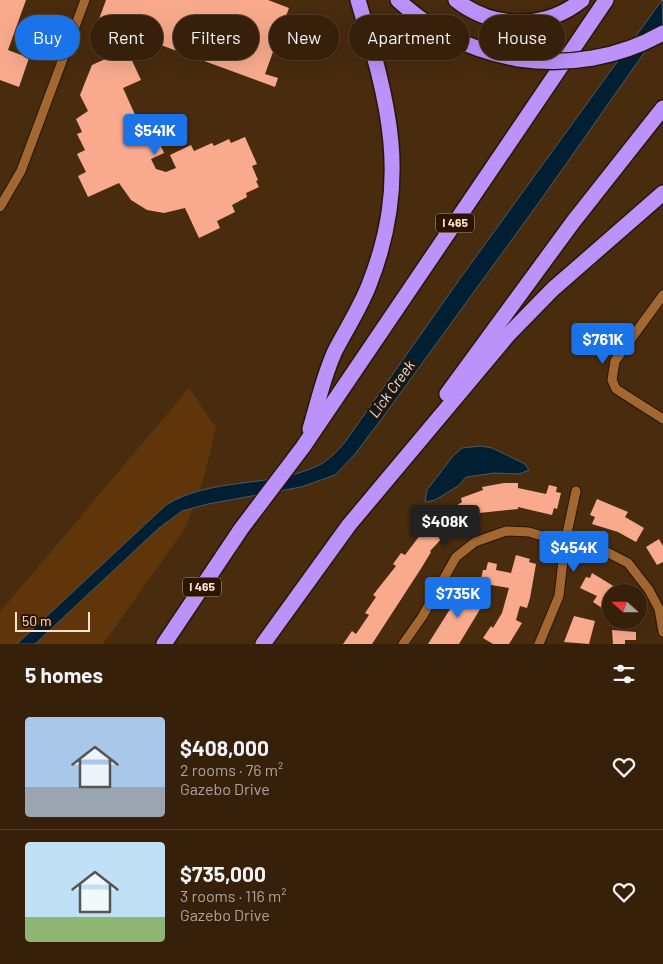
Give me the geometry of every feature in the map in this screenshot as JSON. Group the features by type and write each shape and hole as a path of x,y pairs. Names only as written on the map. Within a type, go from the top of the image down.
{"highway":[{"path":"304,447 336,350 354,319 375,269 385,234 391,198 393,152 389,116 382,80 358,0"},
{"path":"398,0 431,26 462,43 488,52 519,59 551,62 592,58 631,49 663,33"},
{"path":"456,0 473,11 495,20 518,23 550,18 582,0"},
{"name":"I 465","path":"164,644 241,529 304,447 606,0"},
{"path":"379,489 573,222 663,108"},
{"path":"263,644 349,525 521,320 663,193"}],"street":[{"path":"0,207 20,171 85,0"},
{"path":"663,295 615,361 612,380 616,389 663,419"},
{"path":"539,644 559,596 565,543 576,491"},
{"path":"403,644 422,617 456,557 475,542 506,531 529,532 565,543 597,547 628,562 659,599 663,632"}],"shaded area":[{"path":"189,388 216,428 204,477 186,527 103,644 0,644 0,612"}],"water":[{"name":"Lick Creek","path":"662,0 663,26 540,201 383,417 355,454 335,475 301,487 208,504 182,511 159,528 35,644 17,644 166,505 183,496 202,490 297,474 328,460 345,442 459,280"},
{"path":"481,446 492,448 525,464 529,470 519,474 495,473 466,477 458,486 435,500 425,502 427,490 453,456 462,448"}],"building":[{"path":"0,0 26,0 21,15 15,15 15,31 8,50 15,53 15,60 28,60 19,87 0,80"},
{"path":"106,0 268,0 289,8 286,15 269,15 270,60 265,74 278,78 275,87 201,60 259,60 259,15 173,15 173,50 163,46 163,15 101,15"},
{"path":"103,60 132,60 141,80 123,88 136,117 139,116 147,134 154,131 164,153 151,159 156,169 166,172 176,168 170,155 191,145 194,151 212,143 214,146 229,139 231,143 245,137 257,164 252,166 259,187 246,193 247,197 232,205 235,212 217,221 220,228 199,238 185,208 164,213 147,210 131,200 119,183 88,197 78,176 86,172 77,154 85,150 77,134 82,132 76,119 88,111 80,95 92,65"},
{"path":"504,483 518,483 518,488 546,494 549,485 557,487 556,492 561,493 557,509 554,508 552,515 518,507 518,509 479,513 480,515 460,522 461,524 448,532 430,551 422,567 372,644 343,644 352,631 356,634 369,615 365,613 376,597 373,595 396,566 393,564 401,553 405,555 424,530 421,528 430,519 432,521 462,502 461,498 483,490 482,487"},
{"path":"597,499 628,512 625,517 644,528 636,542 618,532 592,524 595,517 590,515"},
{"path":"659,539 663,546 663,562 657,565 646,547"},
{"path":"516,555 530,559 529,562 536,564 530,598 527,608 520,606 516,620 522,623 509,644 493,644 483,638 491,626 493,628 502,613 509,588 480,583 483,570 486,570 488,562 497,564 496,570 511,573"},
{"path":"592,573 610,584 602,584 602,608 593,602 597,596 580,588 586,577 590,578"},
{"path":"464,587 485,601 459,644 428,644"},
{"path":"574,616 595,621 589,644 564,642"},
{"path":"612,630 636,632 636,640 625,640 625,644 613,644"}]}
